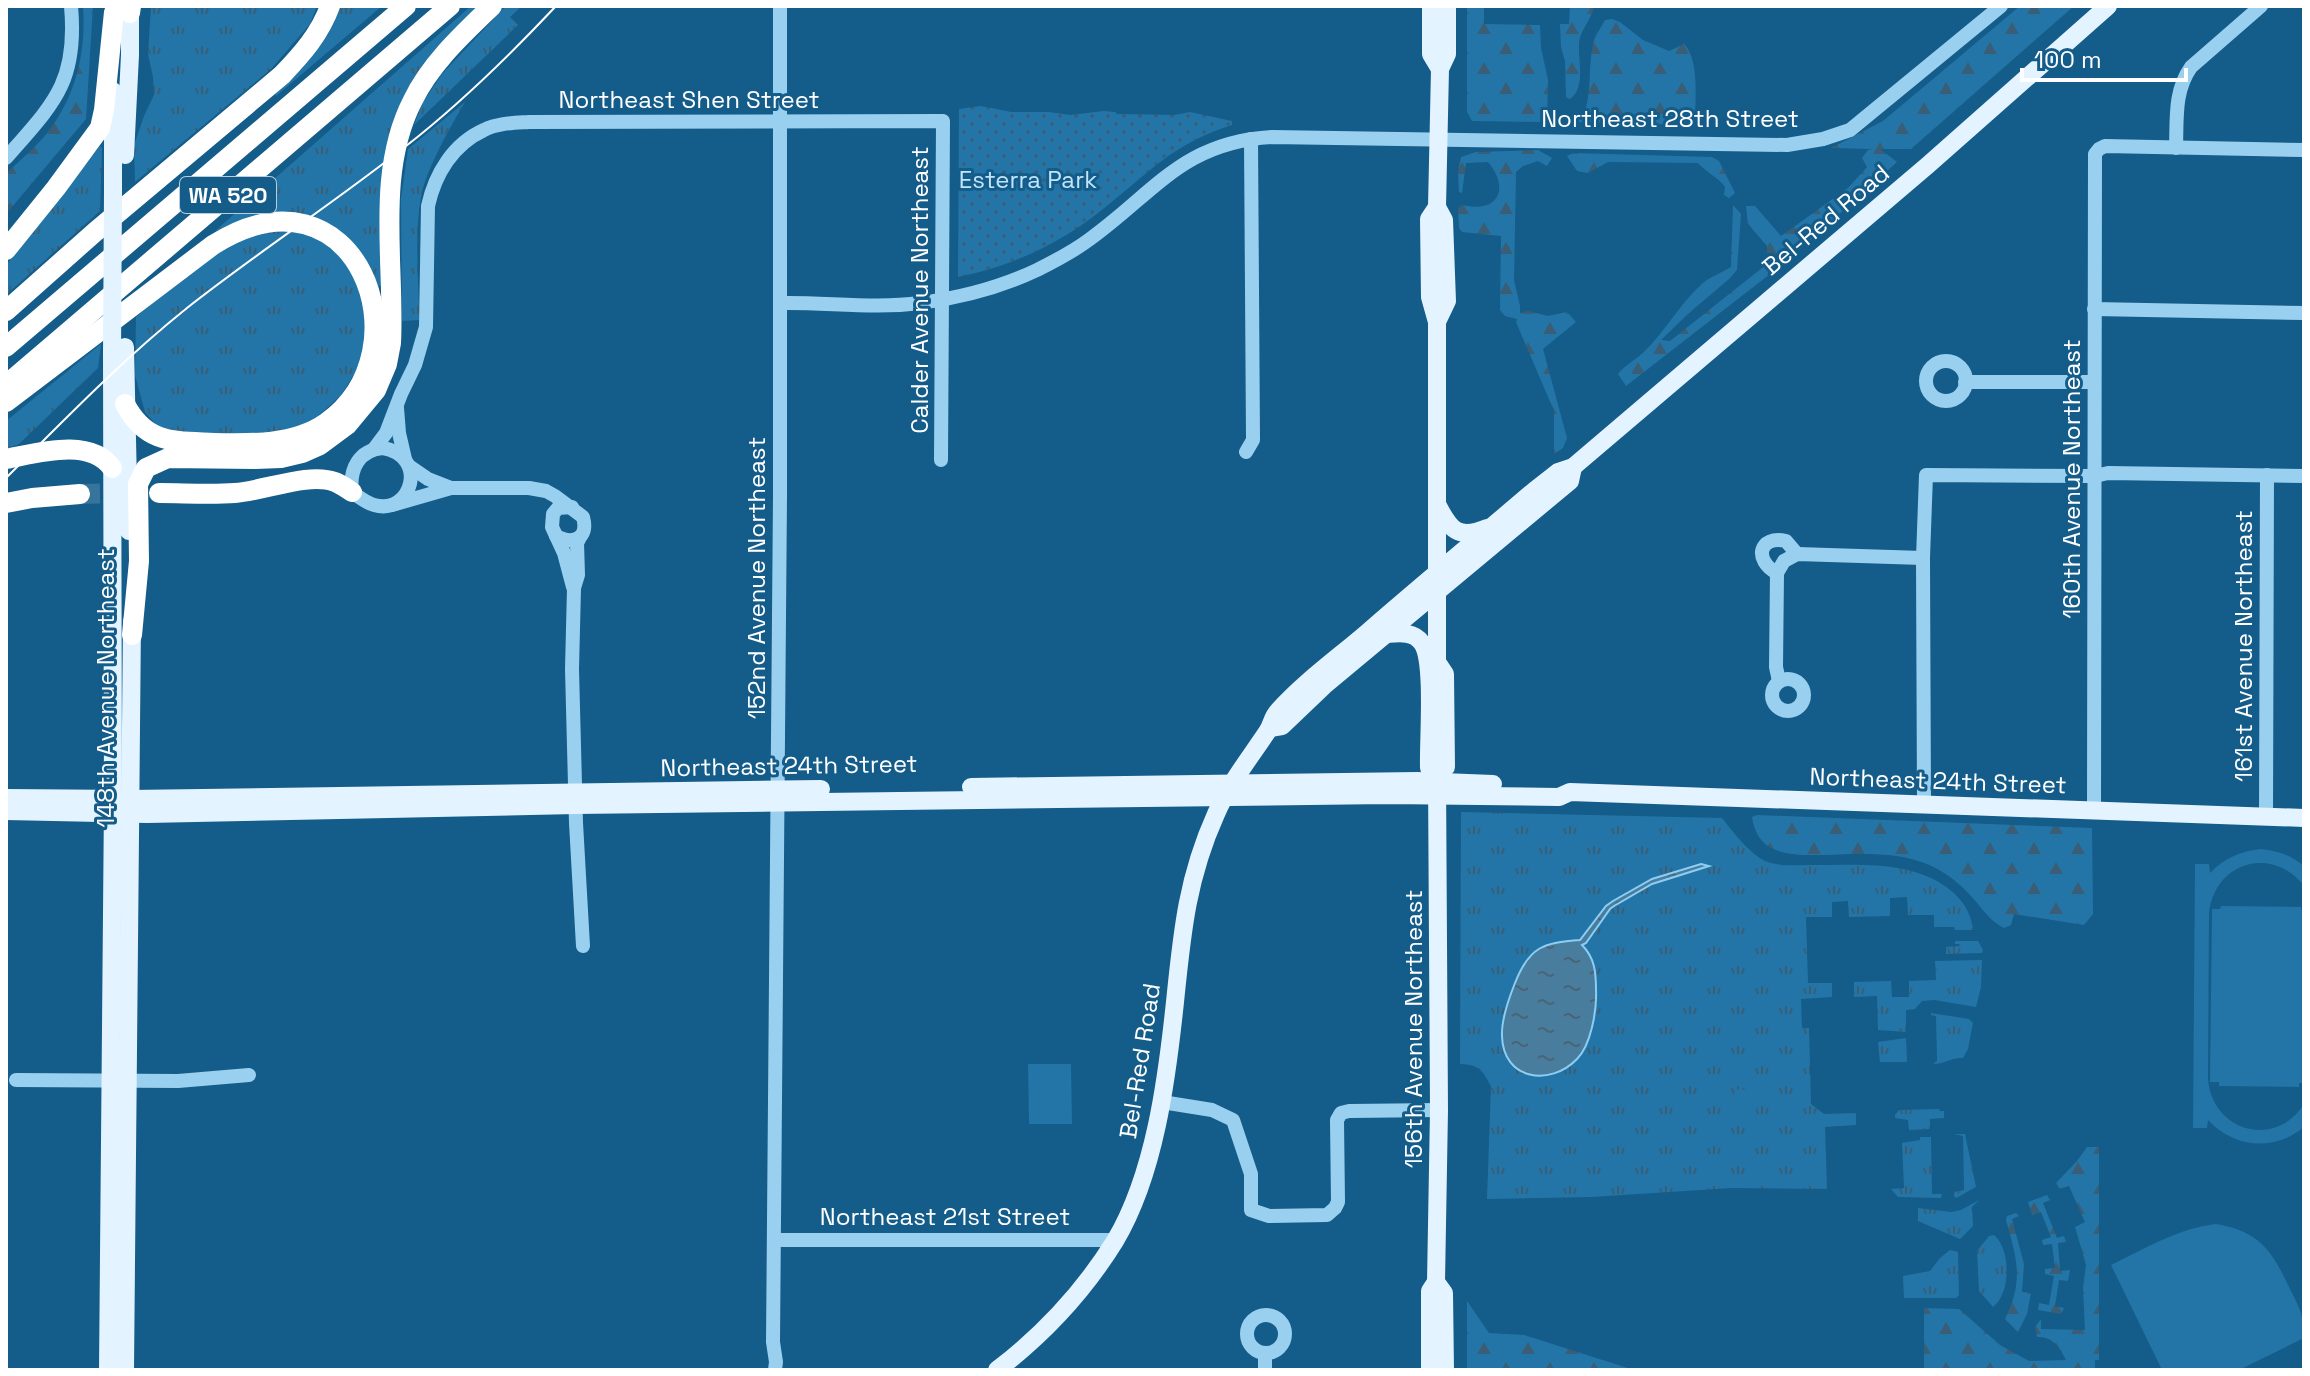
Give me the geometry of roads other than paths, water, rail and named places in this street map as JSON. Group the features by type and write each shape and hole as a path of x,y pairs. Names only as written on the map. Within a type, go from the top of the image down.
{"highway":[{"path":"6,311 282,75 309,47 330,6"},
{"name":"WA 520","path":"6,347 406,6"},
{"name":"WA 520","path":"6,385 450,6"},
{"path":"132,635 139,561 138,484 146,468 168,458 255,459 302,453 333,437 376,390 387,364 391,343 390,194 394,159 403,125 429,73 492,6"},
{"path":"6,250 75,163 102,123 124,9"},
{"path":"6,402 213,245 241,228 278,220 309,225 336,239 362,271 371,296 371,360 358,388 344,407 326,423 294,437 274,441 189,441 149,434 134,421 125,404"},
{"path":"6,459 43,452 83,451 97,454 112,468"},
{"path":"159,493 234,493 306,479 335,482 352,492"},
{"path":"6,503 80,494"}],"main road":[{"name":"156th Avenue Northeast","path":"1431,6 1431,54 1440,69"},
{"name":"156th Avenue Northeast","path":"1430,1370 1430,1291 1436,1282 1439,1110 1437,784 1429,765 1437,583 1437,322 1430,297 1429,219 1437,207 1440,69 1447,54 1447,6"},
{"name":"Bel-Red Road","path":"1270,728 1282,726 1326,684 1387,634 1494,525 1558,472 1573,467 1928,165 2108,6"},
{"name":"148th Avenue Northeast","path":"124,9 118,351 112,468 121,807 119,1081 125,1370"},
{"name":"148th Avenue Northeast","path":"118,351 125,404 132,635 131,735 121,807"},
{"name":"Bel-Red Road","path":"997,1370 1060,1315 1116,1240 1135,1197 1152,1148 1162,1102 1189,886 1200,850 1242,765 1270,728 1275,714 1285,704 1570,481 1573,467"},
{"path":"1437,503 1447,522 1459,532 1474,533 1494,525"},
{"path":"1387,634 1406,633 1419,640 1432,668"},
{"path":"131,735 140,778 147,784 159,789 232,798"},
{"name":"Northeast 24th Street","path":"777,796 887,801 971,800 1437,784 1559,786 1570,792 2304,818"},
{"name":"Northeast 24th Street","path":"6,798 30,805 121,807 777,796 1011,786 1228,790"},
{"path":"971,800 1011,786"},
{"path":"887,801 935,788"},
{"name":"Northeast 24th Street","path":"121,807 232,798 426,801"},
{"name":"Northeast 24th Street","path":"6,811 30,805"},
{"name":"148th Avenue Northeast","path":"108,1370 119,1081"},
{"name":"156th Avenue Northeast","path":"1436,1282 1444,1293 1445,1370"}],"street":[{"path":"6,158 45,113 65,79 72,54 71,6"},
{"name":"152nd Avenue Northeast","path":"773,1342 780,6"},
{"name":"Northeast 28th Street","path":"780,303 920,303 1005,283 1036,270 1089,240 1182,163 1203,152 1251,139 1787,145 1823,139 1850,130 2001,6"},
{"path":"2261,6 2191,67 2183,78 2178,91 2176,148 2304,150"},
{"name":"Northeast Shen Street","path":"397,407 415,365 426,327 428,206 438,176 447,161 484,130 529,122 943,121"},
{"name":"Calder Avenue Northeast","path":"941,460 943,121"},
{"path":"1246,452 1253,440 1251,139"},
{"name":"160th Avenue Northeast","path":"2094,811 2095,154 2105,146 2176,148"},
{"path":"2094,309 2304,313"},
{"path":"1965,382 2094,382"},
{"path":"397,407 386,433 374,449 359,459 352,476 352,492 373,505 392,505 451,488 519,487 546,491 580,513 585,521 577,543 572,669 583,946"},
{"path":"392,505 400,500 410,485 397,407"},
{"path":"374,449 392,449 428,479 451,488"},
{"path":"1924,804 1923,558 1926,475 2095,476 2108,473 2304,476"},
{"name":"161st Avenue Northeast","path":"2266,817 2267,475"},
{"path":"534,490 552,519 552,527 564,553 574,588"},
{"path":"552,519 558,508 572,507"},
{"path":"556,536 570,541 580,537"},
{"path":"1779,681 1776,667 1786,563 1786,541 1776,539 1768,543 1762,559 1768,569 1786,563 1923,558"},
{"path":"16,1080 199,1081 249,1075"},
{"path":"1162,1102 1212,1110 1233,1120 1251,1174 1251,1210 1269,1216 1327,1215 1335,1208 1338,1202 1337,1120 1341,1113 1439,1110"},
{"name":"Northeast 21st Street","path":"774,1240 1116,1240"},
{"path":"765,1370 773,1342"},
{"path":"773,1342 775,1370"},
{"path":"1265,1354 1265,1370"}],"water":[{"path":"1701,864 1709,866 1652,884 1614,906 1582,945 1594,966 1596,998 1589,1036 1577,1059 1566,1068 1542,1076 1519,1070 1510,1062 1504,1051 1502,1036 1504,1016 1520,971 1532,954 1557,942 1580,940 1613,901 1652,879"}],"tunnel":[{"path":"80,494 128,493"}],"tram line":[{"path":"6,478 139,348 214,287 426,130 484,79 556,6"}],"park label":[{"name":"Esterra Park","path":"1028,180"}]}
